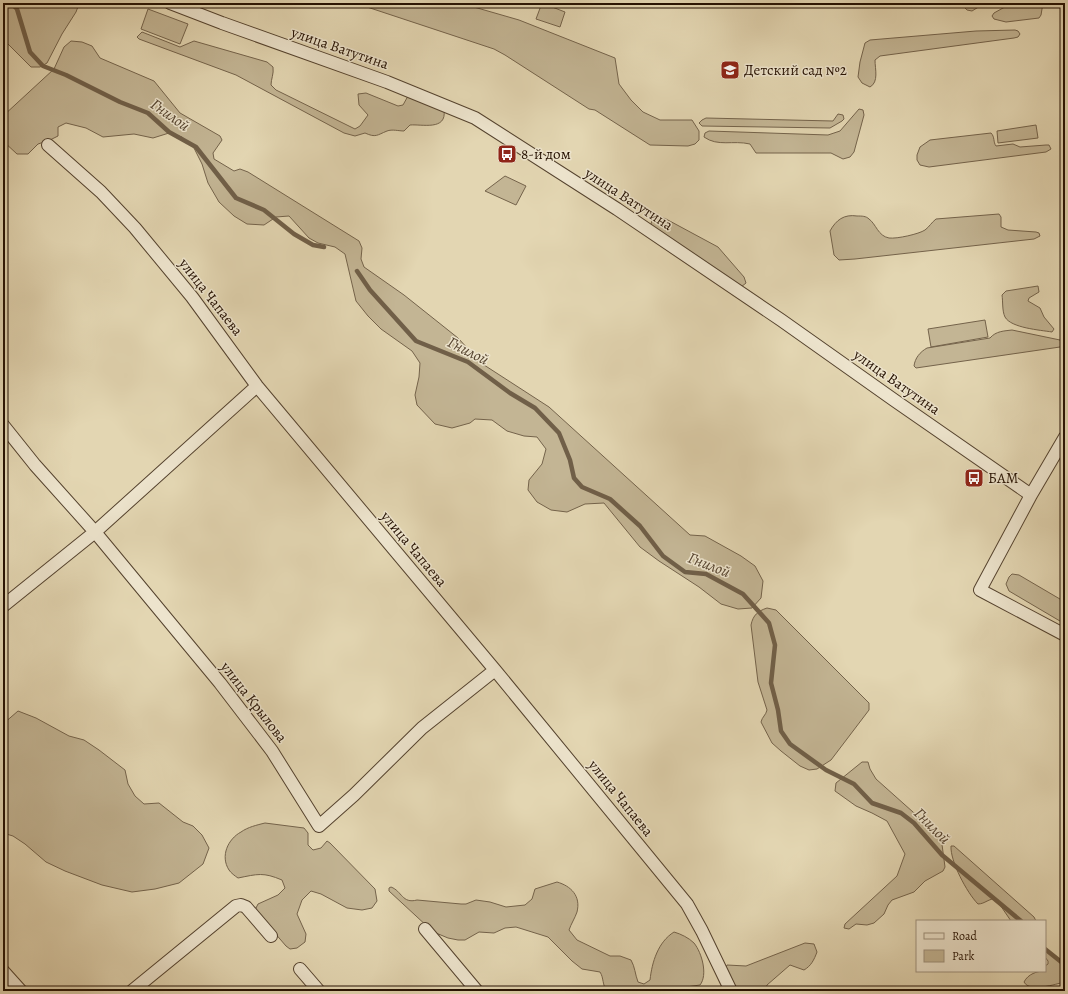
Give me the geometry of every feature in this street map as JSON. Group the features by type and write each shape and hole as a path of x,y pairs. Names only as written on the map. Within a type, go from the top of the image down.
{"street":[{"name":"улица Ватутина","path":"170,3 387,82 475,118 624,213 781,320 1031,495"},
{"name":"улица Чапаева","path":"48,146 101,192 135,228 192,297 257,386 495,670 687,904 702,931 731,991"},
{"path":"3,606 95,532 257,386"},
{"name":"улица Крылова","path":"3,425 35,465 95,532 220,683 272,751 319,826 354,795 422,728 495,670"},
{"path":"1065,437 1031,495 980,590 1065,635"},
{"path":"132,991 236,906 246,906 271,936"},
{"path":"425,929 477,991"},
{"path":"300,969 318,991"},
{"path":"3,971 21,991"}],"green space":[{"path":"3,3 79,4 47,63 40,67 31,67 3,39"},
{"path":"355,3 460,3 519,20 615,58 619,84 631,100 643,112 660,120 692,120 699,131 699,140 695,144 688,146 650,145 595,110 589,109 494,49"},
{"path":"542,3 565,12 560,27 536,19"},
{"path":"964,3 985,3 972,11 967,10 964,7"},
{"path":"1012,3 1043,3 1041,15 1039,18 1006,22 994,19 992,16 994,13"},
{"path":"148,9 188,24 180,44 141,29"},
{"path":"1015,30 1020,34 1018,37 1014,38 880,56 875,60 876,79 873,85 870,87 862,83 858,77 865,43 870,40 976,31"},
{"path":"142,32 180,47 194,41 267,62 273,67 271,85 276,90 355,129 360,126 368,115 359,105 358,94 366,93 398,106 403,105 408,96 444,110 444,117 438,124 410,125 404,131 389,130 374,136 365,133 355,136 344,133 236,75 139,39 137,37"},
{"path":"71,41 82,42 92,46 100,58 154,81 180,113 220,136 222,140 213,153 214,159 234,171 240,169 248,172 359,241 362,248 361,259 364,267 404,295 458,338 481,363 549,407 690,535 705,536 741,556 755,566 763,581 761,598 752,608 738,609 721,604 699,587 640,547 604,503 585,504 567,512 551,510 537,502 528,490 529,480 542,464 546,449 537,437 524,436 507,431 492,420 475,419 470,423 452,428 435,424 417,405 415,395 420,363 412,351 381,329 356,301 345,254 335,247 318,243 309,238 289,216 276,217 264,225 247,224 234,216 219,202 208,183 202,164 194,148 182,137 169,133 153,138 134,134 103,137 86,128 66,123 58,127 58,136 38,144 28,154 17,154 3,141 3,116 54,69 64,47"},
{"path":"859,109 863,110 864,115 854,152 850,157 843,159 831,153 756,153 750,144 720,143 704,137 705,133 709,131 828,135 840,131"},
{"path":"838,114 843,115 844,119 830,128 702,126 699,123 706,118 833,121"},
{"path":"1036,125 1038,138 998,143 997,131"},
{"path":"991,133 996,146 1013,144 1020,147 1049,145 1051,149 1046,152 929,167 920,165 917,160 920,147 930,140"},
{"path":"505,176 526,186 516,205 485,191"},
{"path":"999,214 1001,217 1001,227 1008,230 1036,232 1039,233 1040,236 1034,239 855,259 839,260 834,255 830,231 838,221 848,216 867,217 882,235 893,238 922,232 936,219"},
{"path":"658,216 718,247 744,277 746,283 741,287 656,229 651,224 652,220"},
{"path":"1038,286 1039,292 1029,298 1028,301 1040,308 1044,317 1054,329 1052,332 1013,324 1008,321 1004,315 1002,295 1006,291"},
{"path":"985,320 988,337 931,347 928,329"},
{"path":"1012,330 1060,340 1062,344 1060,347 916,368 914,366 915,360 922,351 927,348 990,338 997,333"},
{"path":"1012,574 1019,575 1065,602 1065,624 1009,591 1006,584"},
{"path":"767,608 776,610 869,703 869,710 831,760 817,769 809,770 800,766 781,751 772,743 761,722 767,710 758,682 751,625 756,614"},
{"path":"18,711 36,718 69,736 84,740 125,770 128,784 135,796 144,804 159,803 183,822 193,826 202,835 209,848 203,864 179,883 155,889 132,892 102,885 65,871 46,862 13,836 3,833 3,724"},
{"path":"862,762 868,762 876,779 941,837 945,867 943,871 925,881 914,892 892,900 884,914 874,923 867,925 856,924 849,929 844,928 845,924 897,876 905,854 887,821 856,806 835,791 836,783"},
{"path":"265,823 304,828 308,833 308,845 313,850 321,848 327,841 330,843 375,889 377,901 372,908 362,910 347,908 321,894 311,891 302,900 297,914 306,934 305,942 297,948 290,949 286,946 255,910 258,904 278,895 285,888 282,880 260,874 238,878 226,865 225,854 232,839 250,827"},
{"path":"951,846 954,846 1034,917 1036,920 1010,920 996,899 991,899 978,904 960,876 951,852"},
{"path":"557,882 571,889 578,901 577,912 569,930 577,940 610,956 620,956 631,960 638,982 644,984 650,980 652,966 660,947 668,936 674,932 677,933 685,936 694,943 702,958 704,976 700,985 664,991 607,991 600,972 582,969 548,937 516,927 505,928 494,933 479,932 465,940 448,938 429,928 389,891 389,888 391,887 398,891 405,899 412,901 417,900 466,904 476,900 490,902 506,907 525,905 532,899 535,889"},
{"path":"805,943 814,944 817,952 810,965 804,970 790,965 767,985 765,991 734,991 724,971 727,965 746,966"},
{"path":"1046,949 1061,963 1065,962 1065,982 1043,987 1032,987 1024,982 1030,975 1036,972 1046,972 1048,961 1046,958"}],"waterway":[{"name":"Гнилой","path":"11,3 17,9 30,52 43,66 66,75 120,102 148,113 169,132 196,147 236,198 264,210 294,234 313,245 324,247"},
{"name":"Гнилой","path":"357,271 370,290 416,341 468,362 510,393 535,408 559,433 570,460 574,478 582,487 610,499 640,526 663,556 685,572 706,574 743,594 769,623 775,645 771,683 778,710 781,731 790,744 826,770 854,784 872,803 901,813 914,823 942,855 1020,920"},
{"name":"Гнилой","path":"1046,950 1065,965"}],"place":[{"name":"Детский сад №2","path":"730,70"},
{"name":"8-й дом","path":"507,154"},
{"name":"БАМ","path":"974,478"}]}
